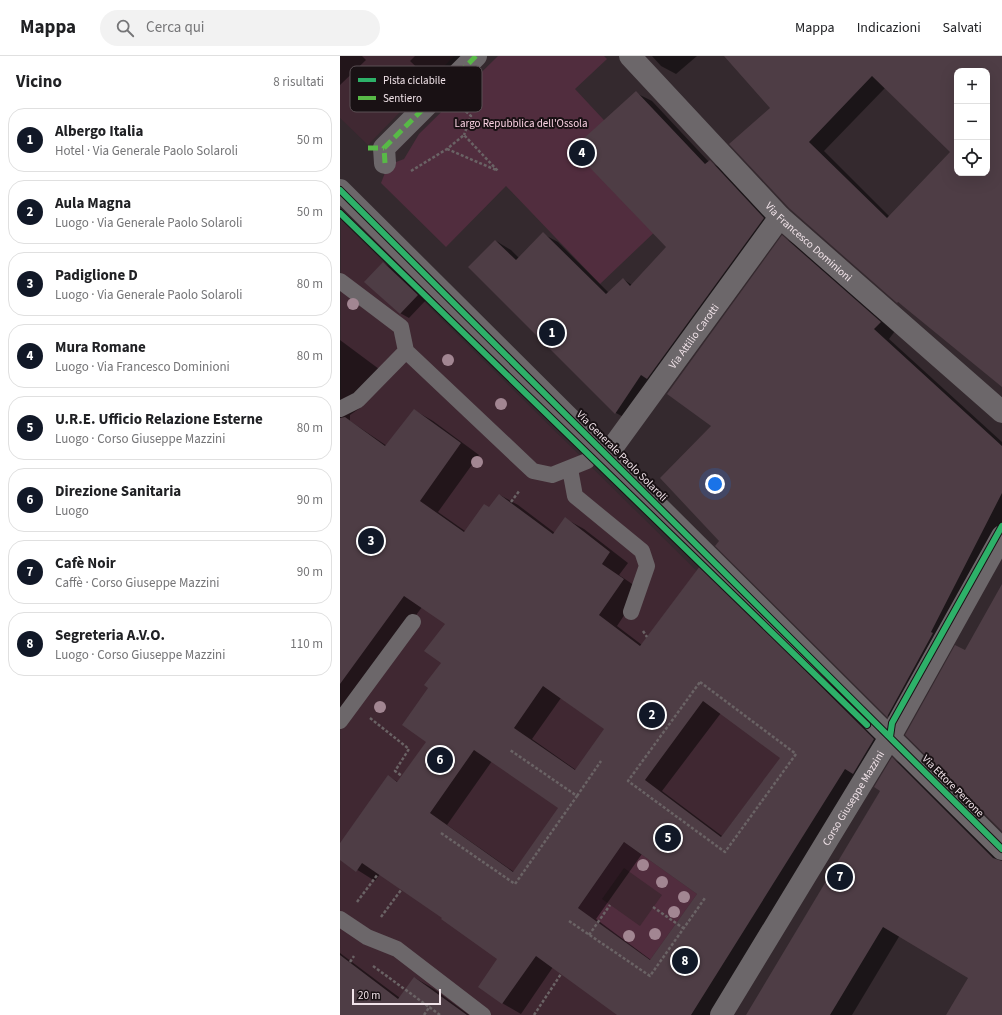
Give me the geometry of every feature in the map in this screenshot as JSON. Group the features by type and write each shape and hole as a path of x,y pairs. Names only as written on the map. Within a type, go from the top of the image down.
{"street":[{"path":"466,66 476,56"},
{"name":"Via Francesco Dominioni","path":"630,56 780,217 1002,412"},
{"path":"379,153 420,112"},
{"name":"Via Generale Paolo Solaroli","path":"341,191 597,458 890,737"},
{"name":"Via Attilio Carotti","path":"597,458 780,217"},
{"name":"Corso Giuseppe Mazzini","path":"721,1015 890,737 1002,536"},
{"name":"Via Ettore Perrone","path":"890,737 1002,849"}],"lane":[{"path":"340,281 401,327 406,351 533,471 552,475 597,458"},
{"path":"340,409 358,400 406,351"},
{"path":"570,469 575,496 642,551 647,566 631,612"},
{"path":"340,721 413,622"},
{"path":"340,918 367,937 397,949 483,1015"}],"path":[{"path":"410,172 447,149 464,135 498,171 447,149"},
{"path":"700,682 796,754 725,852 628,781 700,682"},
{"path":"352,704 409,748 394,771 402,776"},
{"path":"510,750 577,796"},
{"path":"441,833 514,884 601,761"},
{"path":"364,893 378,874"},
{"path":"569,922 650,976 705,898"},
{"path":"589,935 610,905"},
{"path":"653,907 683,928"},
{"path":"534,1015 561,974"},
{"path":"405,989 441,1015"}],"shaded area":[{"path":"340,56 454,56 444,66 350,66 350,112 400,112 368,145 340,118"},
{"path":"341,220 864,736 691,1015 340,1015"}],"green space":[{"name":"Largo Repubblica dell'Ossola","path":"498,56 604,56 607,59 575,89 683,205 600,284 506,186 446,247 381,183 388,165 404,159 419,134 441,112 482,112 482,72"},
{"path":"624,842 697,894 650,960 578,908","holes":["624,868 662,895 640,926 602,899"]}],"building":[{"path":"724,56 1002,56 1002,387 898,302 897,303 789,208 729,144 770,108","holes":["872,76 950,152 887,218 809,142"]},
{"path":"636,91 705,164 710,160 764,218 647,379 641,375 615,414 468,267 495,240 516,260 543,232 606,294 623,278 630,286 666,247 572,149"},
{"path":"782,235 881,322 874,329 1002,446 1002,493 931,632 933,633 887,717 715,546 719,541 660,478 711,426 667,394"},
{"path":"383,262 418,295 400,314 364,282"},
{"path":"414,409 461,443 420,501 464,532 484,504 489,507 499,494 553,534 565,517 610,552 602,564 624,579 599,615 640,646 700,566 874,739 853,774 845,769 691,1015 617,1015 536,956 502,1004 478,987 497,959 441,919 442,918 362,863 356,872 340,860 340,843 388,775 397,782 426,742 402,725 428,688 424,685 441,663 424,651 445,624 404,596 340,684 340,418 345,417 385,446","holes":["543,686 604,729 575,770 514,728","703,701 780,758 721,837 645,780","474,750 558,808 513,872 430,813","624,842 697,894 650,960 578,908"]},
{"path":"1002,584 1002,831 905,735 955,645 965,650"},
{"path":"892,757 993,858 1002,861 1002,1015 946,1015 968,978 883,927 830,1015 746,1015 880,791 874,787"},
{"path":"340,955 398,999 414,977 467,1015 340,1015"}],"marked path":[{"path":"466,66 476,56"},
{"path":"385,163 384,148 420,112"},
{"path":"368,148 384,148"}],"cycle path":[{"path":"340,190 1002,849"},
{"path":"340,213 867,725"},
{"path":"890,737 892,723 1002,526"}],"place":[{"name":"Mura Romane","path":"582,153"},
{"name":"Albergo Italia","path":"552,333"},
{"name":"Padiglione D","path":"371,541"},
{"name":"Aula Magna","path":"652,715"},
{"name":"Direzione Sanitaria","path":"440,760"},
{"name":"U.R.E. Ufficio Relazione Esterne","path":"668,838"},
{"name":"Cafè Noir","path":"840,877"},
{"name":"Segreteria A.V.O.","path":"685,961"}]}
